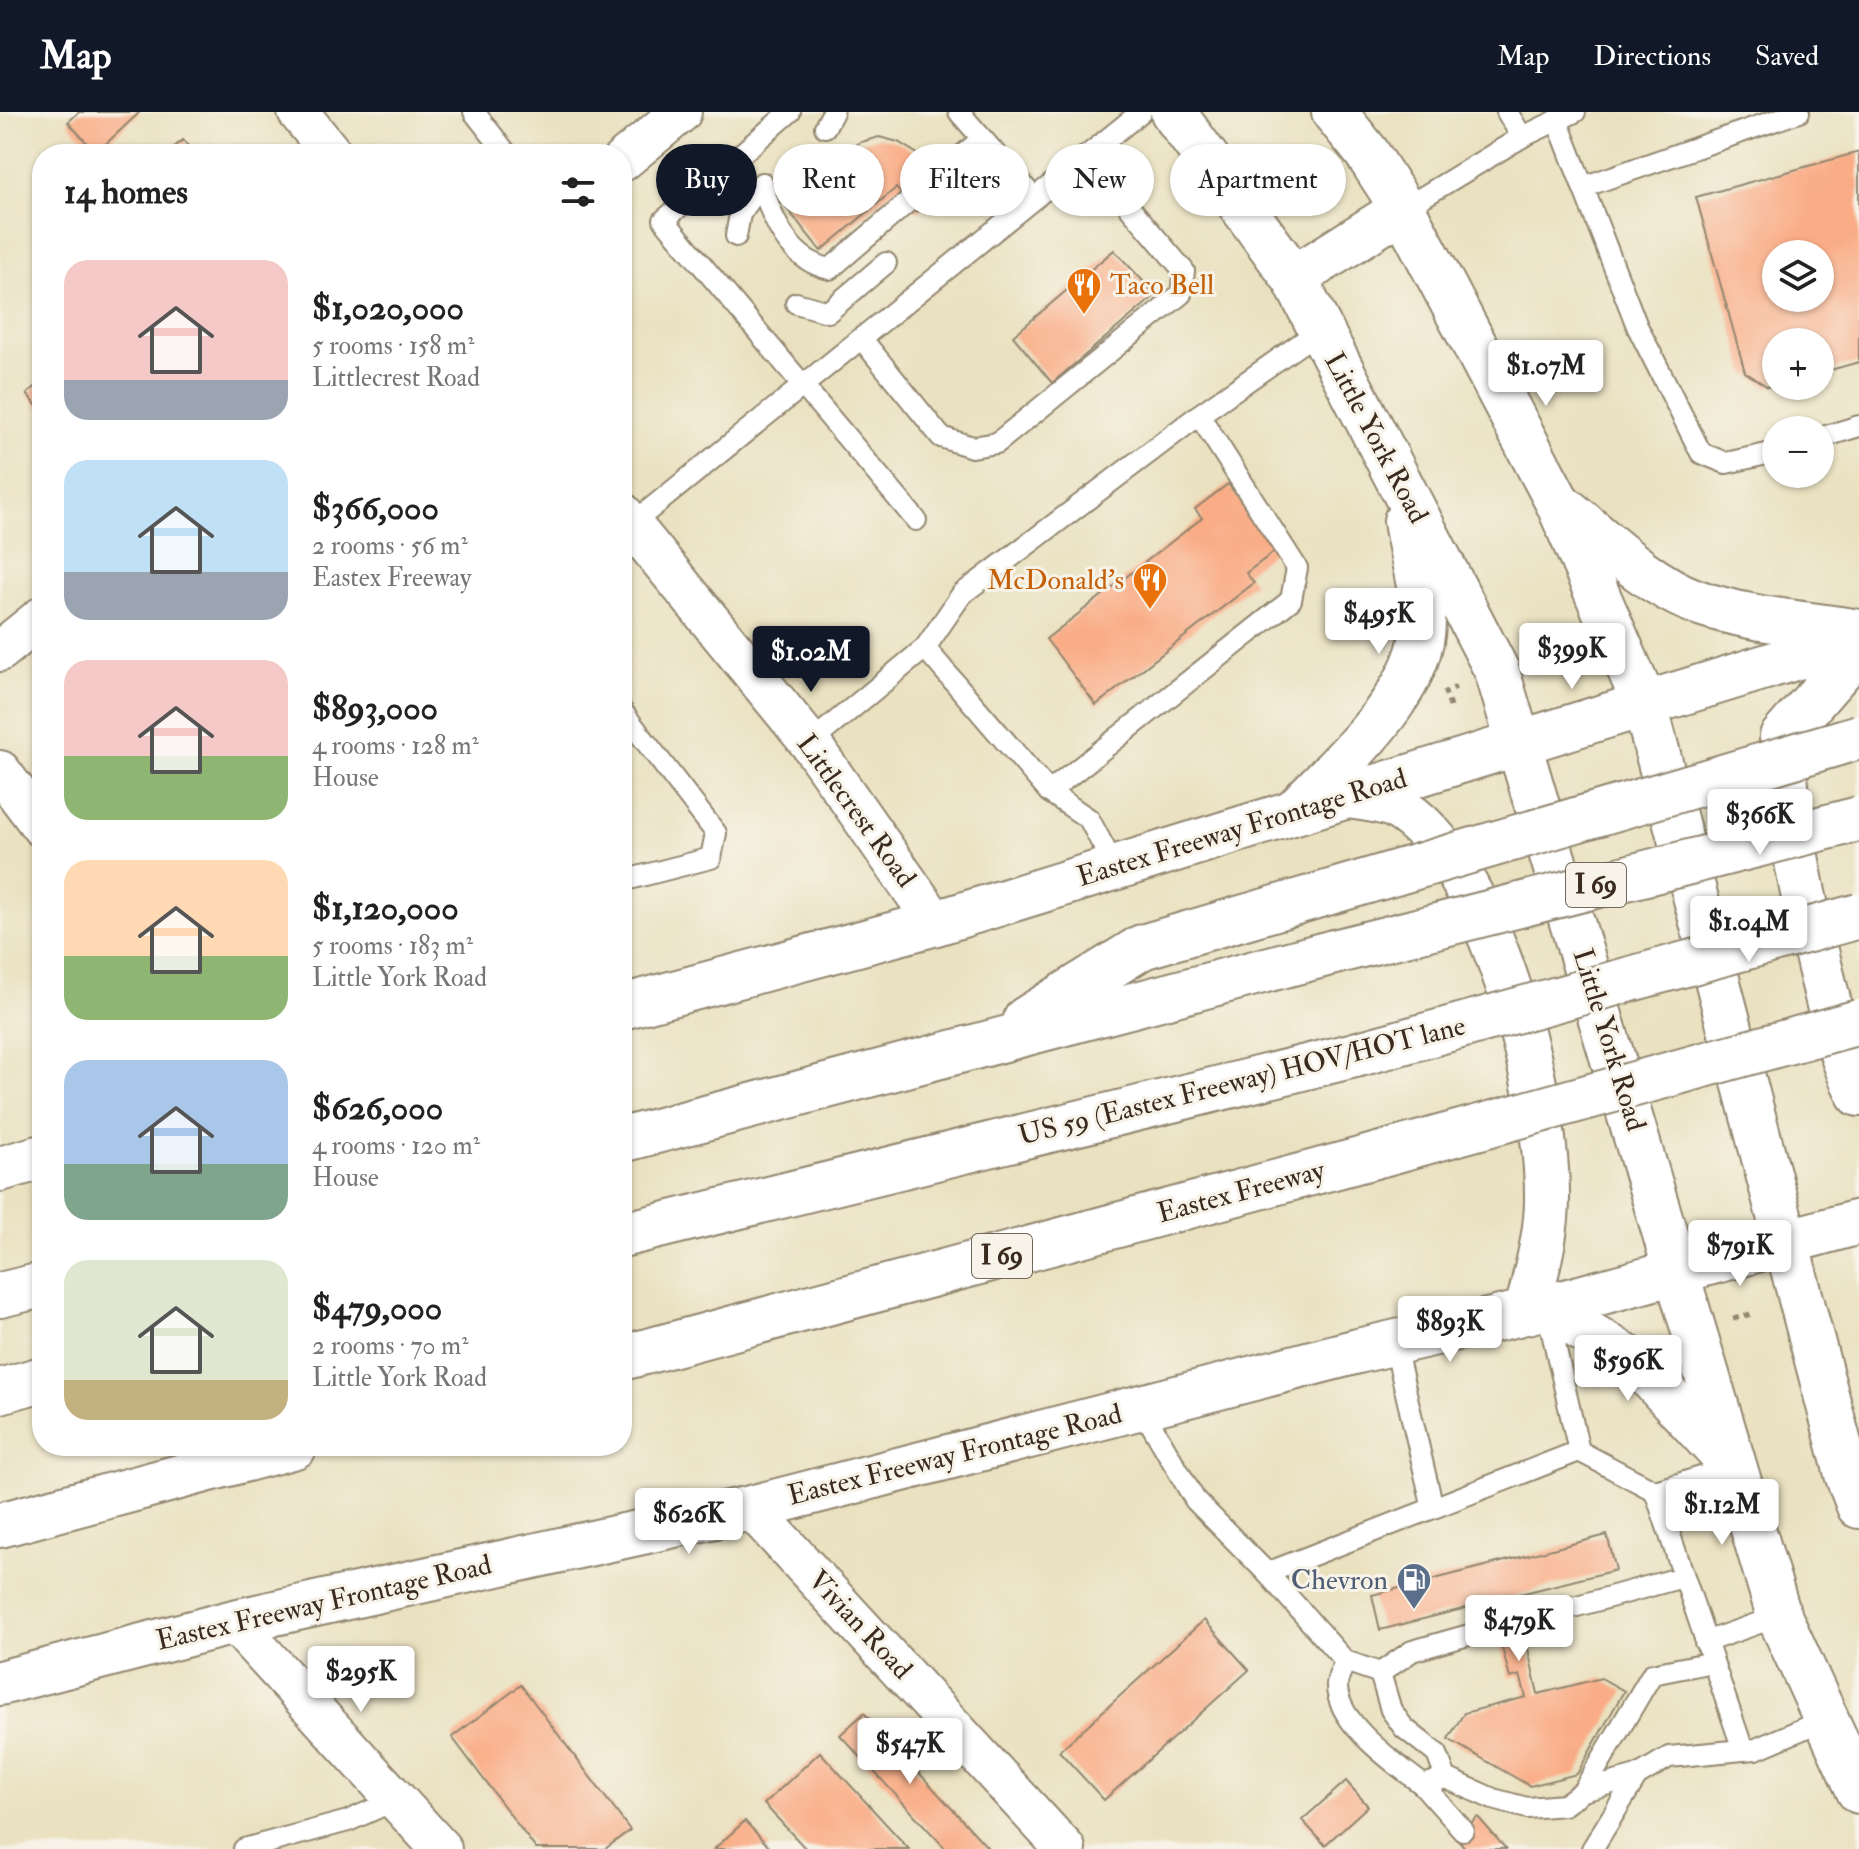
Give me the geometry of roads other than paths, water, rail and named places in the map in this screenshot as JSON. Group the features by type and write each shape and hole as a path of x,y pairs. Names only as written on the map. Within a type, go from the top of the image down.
{"main road":[{"name":"Little York Road","path":"1173,112 1294,278 1497,671 1779,1616 1859,1791"},
{"path":"1334,112 1367,153 1403,209 1558,503 1645,705 1847,1474 1859,1506"},
{"path":"1294,278 1403,209"},
{"path":"1294,813 1389,709 1408,677 1423,621 1399,480"},
{"path":"1558,503 1637,567 1693,601 1859,632"},
{"name":"Eastex Freeway Frontage Road","path":"632,1004 936,923 1859,638"},
{"path":"1859,649 1782,737 1785,789 1798,879 1840,1054 1859,1094"},
{"path":"986,1043 1142,947 1859,737"},
{"path":"1350,796 1395,806 1429,834 1472,895 1503,977 1535,1085 1545,1155 1546,1224 1537,1310 1639,1365 1734,1467"},
{"name":"I 69","path":"632,1137 1334,952 1859,819"},
{"name":"US 59 (Eastex Freeway) HOV/HOT lane","path":"632,1233 1355,1055 1859,916"},
{"name":"Eastex Freeway","path":"632,1355 1859,1022"},
{"path":"0,1168 32,1160"},
{"name":"Eastex Freeway Frontage Road","path":"0,1683 234,1622 751,1508 1394,1342 1537,1310 1859,1222"},
{"path":"0,1295 32,1287"},
{"path":"0,1391 32,1382"},
{"path":"0,1525 258,1456"}],"street":[{"path":"298,112 324,144"},
{"path":"632,153 681,112"},
{"name":"Littlecrest Road","path":"632,531 810,743 936,923"},
{"path":"0,651 32,625"},
{"path":"0,771 32,814"},
{"name":"Vivian Road","path":"751,1508 1065,1849"},
{"path":"234,1622 441,1849"}],"lane":[{"path":"474,112 499,144"},
{"path":"790,112 664,220 916,520"},
{"path":"959,112 986,144"},
{"path":"1101,144 1141,112"},
{"path":"1507,112 1522,137"},
{"path":"1583,187 1799,112"},
{"path":"1403,209 1522,137 1566,116 1583,187 1637,326 1701,453 1726,463 1762,455"},
{"path":"976,144 982,139"},
{"path":"736,236 740,214 762,183 773,223 810,265 830,269 900,209"},
{"path":"632,518 804,385 1045,189"},
{"path":"1029,192 1034,198"},
{"path":"861,338 941,437 972,447 997,443 1181,294 1184,271 1137,216"},
{"path":"796,303 828,312 886,263"},
{"path":"810,743 925,648 962,594 1199,415 1320,330"},
{"path":"1049,792 1291,600 1297,568 1199,415"},
{"path":"1834,434 1859,426"},
{"path":"925,648 1049,792 1089,819 1115,868"},
{"path":"632,724 716,833 711,858 632,878"},
{"path":"1537,1310 1579,1451 1655,1491 1743,1750"},
{"path":"1394,1342 1433,1508"},
{"path":"1141,1407 1195,1500 1267,1573 1345,1661 1380,1673"},
{"path":"1267,1573 1579,1451"},
{"path":"1655,1491 1734,1467"},
{"path":"1522,1621 1683,1577"},
{"path":"1705,1642 1779,1616"},
{"path":"1380,1673 1412,1651 1497,1627"},
{"path":"1345,1661 1337,1685 1346,1715 1386,1756 1423,1785 1463,1830"},
{"path":"1583,1791 1652,1674 1713,1662"},
{"path":"1380,1673 1391,1710 1404,1728 1437,1754 1446,1778"},
{"path":"1423,1785 1446,1778 1493,1799 1527,1808 1564,1805 1583,1791 1637,1776 1669,1757 1756,1749 1826,1719"},
{"path":"1592,1849 1637,1776"},
{"path":"244,1849 348,1821 395,1800"}],"place":[{"name":"Taco Bell","path":"1084,316"},
{"name":"McDonald's","path":"1150,611"},
{"name":"Chevron","path":"1414,1611"}]}
